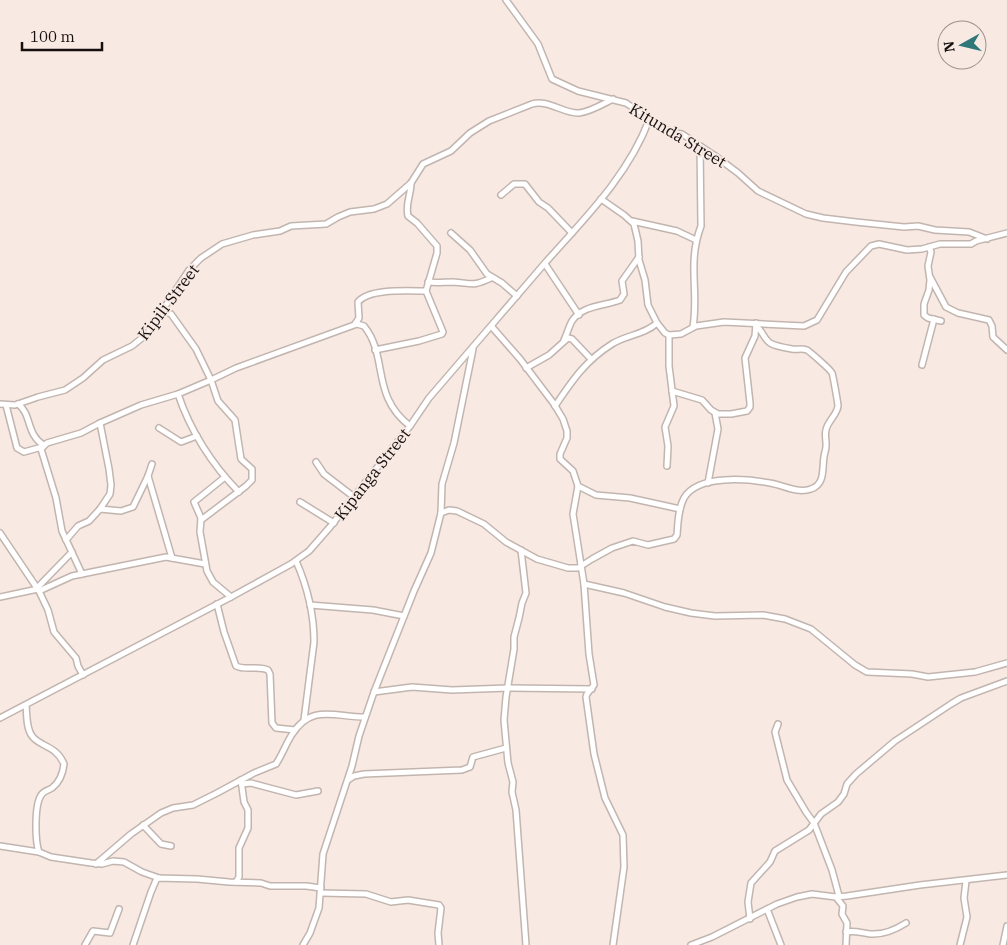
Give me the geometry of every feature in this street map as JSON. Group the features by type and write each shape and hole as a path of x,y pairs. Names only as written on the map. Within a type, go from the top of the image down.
{"street":[{"name":"Kitunda Street","path":"506,0 538,44 552,79 578,91 626,103 649,120 670,132 682,134 738,173 758,191 813,216 904,227 918,226 935,230 969,232 986,239"},
{"name":"Kipili Street","path":"3,405 18,404 44,395 62,392 74,385 103,360 144,338 164,311 186,274 201,258 222,244 252,235 280,231 291,226 327,224 350,212 374,209 387,204 411,183 423,164 451,151 470,133 489,121 538,103 579,113 613,99"},
{"name":"Kipanga Street","path":"2,716 231,597 296,561 309,551 334,523 410,426 429,398 492,327 544,264 602,200 632,157 649,120"},
{"path":"693,327 696,307 693,264 696,240 701,226 700,146"},
{"path":"376,350 419,342 443,334 426,291 437,253 437,246 417,223 408,216 406,205 411,192 411,183"},
{"path":"501,195 514,184 525,184 539,202 548,208 572,233"},
{"path":"602,200 631,220 677,231 696,240"},
{"path":"631,220 638,237 639,257 645,280 648,305 657,323 668,335 681,334 693,327 724,322 804,326 817,320 846,272 871,246 879,244 907,250 922,249 940,244 971,244 1000,234 1007,234"},
{"path":"451,233 470,250 483,270 491,278 502,283 517,296"},
{"path":"929,247 931,252 928,266 930,277 929,290 924,304 924,315 925,317 941,321"},
{"path":"526,368 562,344 571,322 579,315 595,306 620,300 624,294 622,281 639,257"},
{"path":"544,264 579,315"},
{"path":"930,277 946,307 963,314 989,320 992,326 993,337 1007,350"},
{"path":"428,282 456,282 472,285 491,278"},
{"path":"355,324 359,318 358,302 361,298 372,294 388,292 426,291"},
{"path":"164,311 171,314 193,345 211,380 218,401 234,418 241,458 252,469 252,480 201,520"},
{"path":"922,365 934,319"},
{"path":"555,406 582,368 591,359 611,344 649,330 657,323"},
{"path":"3,405 17,448 24,452 81,433 141,405 178,394 236,368 355,324 364,326 376,350 384,392 396,412 410,426"},
{"path":"715,413 744,412 750,407 746,358 755,336 756,324"},
{"path":"441,513 449,510 457,511 484,524 506,542 537,559 556,566 571,568 581,566 592,558 617,546 633,541 650,545 674,538 677,535 680,509 684,498 696,487 708,483 748,480 772,483 790,489 805,490 813,488 821,480 827,447 826,430 838,406 831,372 810,352 801,349 793,350 771,343 756,324"},
{"path":"492,327 520,358 555,406 568,434 560,454 560,459 573,471 578,486 573,514 577,550 584,584 585,614 594,685 586,696 594,754 605,798 623,837 624,867 613,945"},
{"path":"666,466 668,446 666,427 674,406 668,335"},
{"path":"564,340 570,338 591,359"},
{"path":"310,945 303,944 310,933 318,912 323,854 348,780 374,692 431,552 441,513 442,484 454,443 473,347"},
{"path":"672,391 702,400 715,413 718,429 708,483"},
{"path":"178,394 183,410 197,436 225,477 239,492"},
{"path":"18,404 25,412 35,440 43,446"},
{"path":"66,540 78,526 89,521 109,497 111,490 100,423"},
{"path":"159,428 182,442 197,436"},
{"path":"43,446 41,451 42,457 56,498 62,531 82,574"},
{"path":"316,462 324,474 354,497"},
{"path":"100,509 130,509 135,504 152,464"},
{"path":"148,476 172,558"},
{"path":"225,477 194,501 201,520 200,532 209,577 231,597"},
{"path":"578,486 596,494 630,498 680,509"},
{"path":"300,502 334,523"},
{"path":"0,533 38,589 48,610 54,632 76,658 78,667 83,675"},
{"path":"521,550 526,593 514,637 514,650 504,720 506,748 516,810 526,945"},
{"path":"38,589 72,552"},
{"path":"0,598 38,589 82,574 166,558 205,564"},
{"path":"296,561 305,581 314,630 304,720"},
{"path":"584,584 624,593 665,607 691,613 715,616 763,615 785,619 810,630 855,665 866,671 928,677 975,672 1007,663"},
{"path":"217,604 224,632 236,666 242,669 264,668 268,670 270,674 272,723 276,728 295,730"},
{"path":"310,605 373,610 404,616"},
{"path":"750,919 748,902 751,883 770,862 775,852 805,834 820,814 838,802 856,774 895,741 957,700 1007,681"},
{"path":"374,692 412,687 452,690 508,688 592,689"},
{"path":"26,705 28,728 32,736 52,748 64,764 63,773 58,781 53,787 42,794 38,802 36,827 39,852"},
{"path":"0,709 2,716"},
{"path":"96,864 143,825 161,813 173,808 193,804 242,782 277,763 295,730 307,717 318,714 366,718"},
{"path":"778,724 775,732 787,780 814,823 832,870 838,896 843,906 842,914 847,926 846,945"},
{"path":"348,780 354,776 364,774 468,768 471,766 473,756 506,748"},
{"path":"242,782 296,795 318,791"},
{"path":"236,882 239,877 239,848 248,826 248,810 244,802 242,782"},
{"path":"143,825 161,844 171,846"},
{"path":"0,846 96,864 113,861 124,862 142,872 159,878 261,883 273,887 306,886 321,891 366,894 391,902 408,900 439,905 441,908 438,933 439,945"},
{"path":"691,945 698,944 784,901 808,894 838,896 1007,875"},
{"path":"133,945 154,882 159,878"},
{"path":"960,945 967,917 964,898 966,881"},
{"path":"85,945 94,930 110,932 119,909"},
{"path":"767,909 781,945"},
{"path":"846,932 853,930 869,934 883,934 906,924"},
{"path":"1003,945 1007,926"}]}
